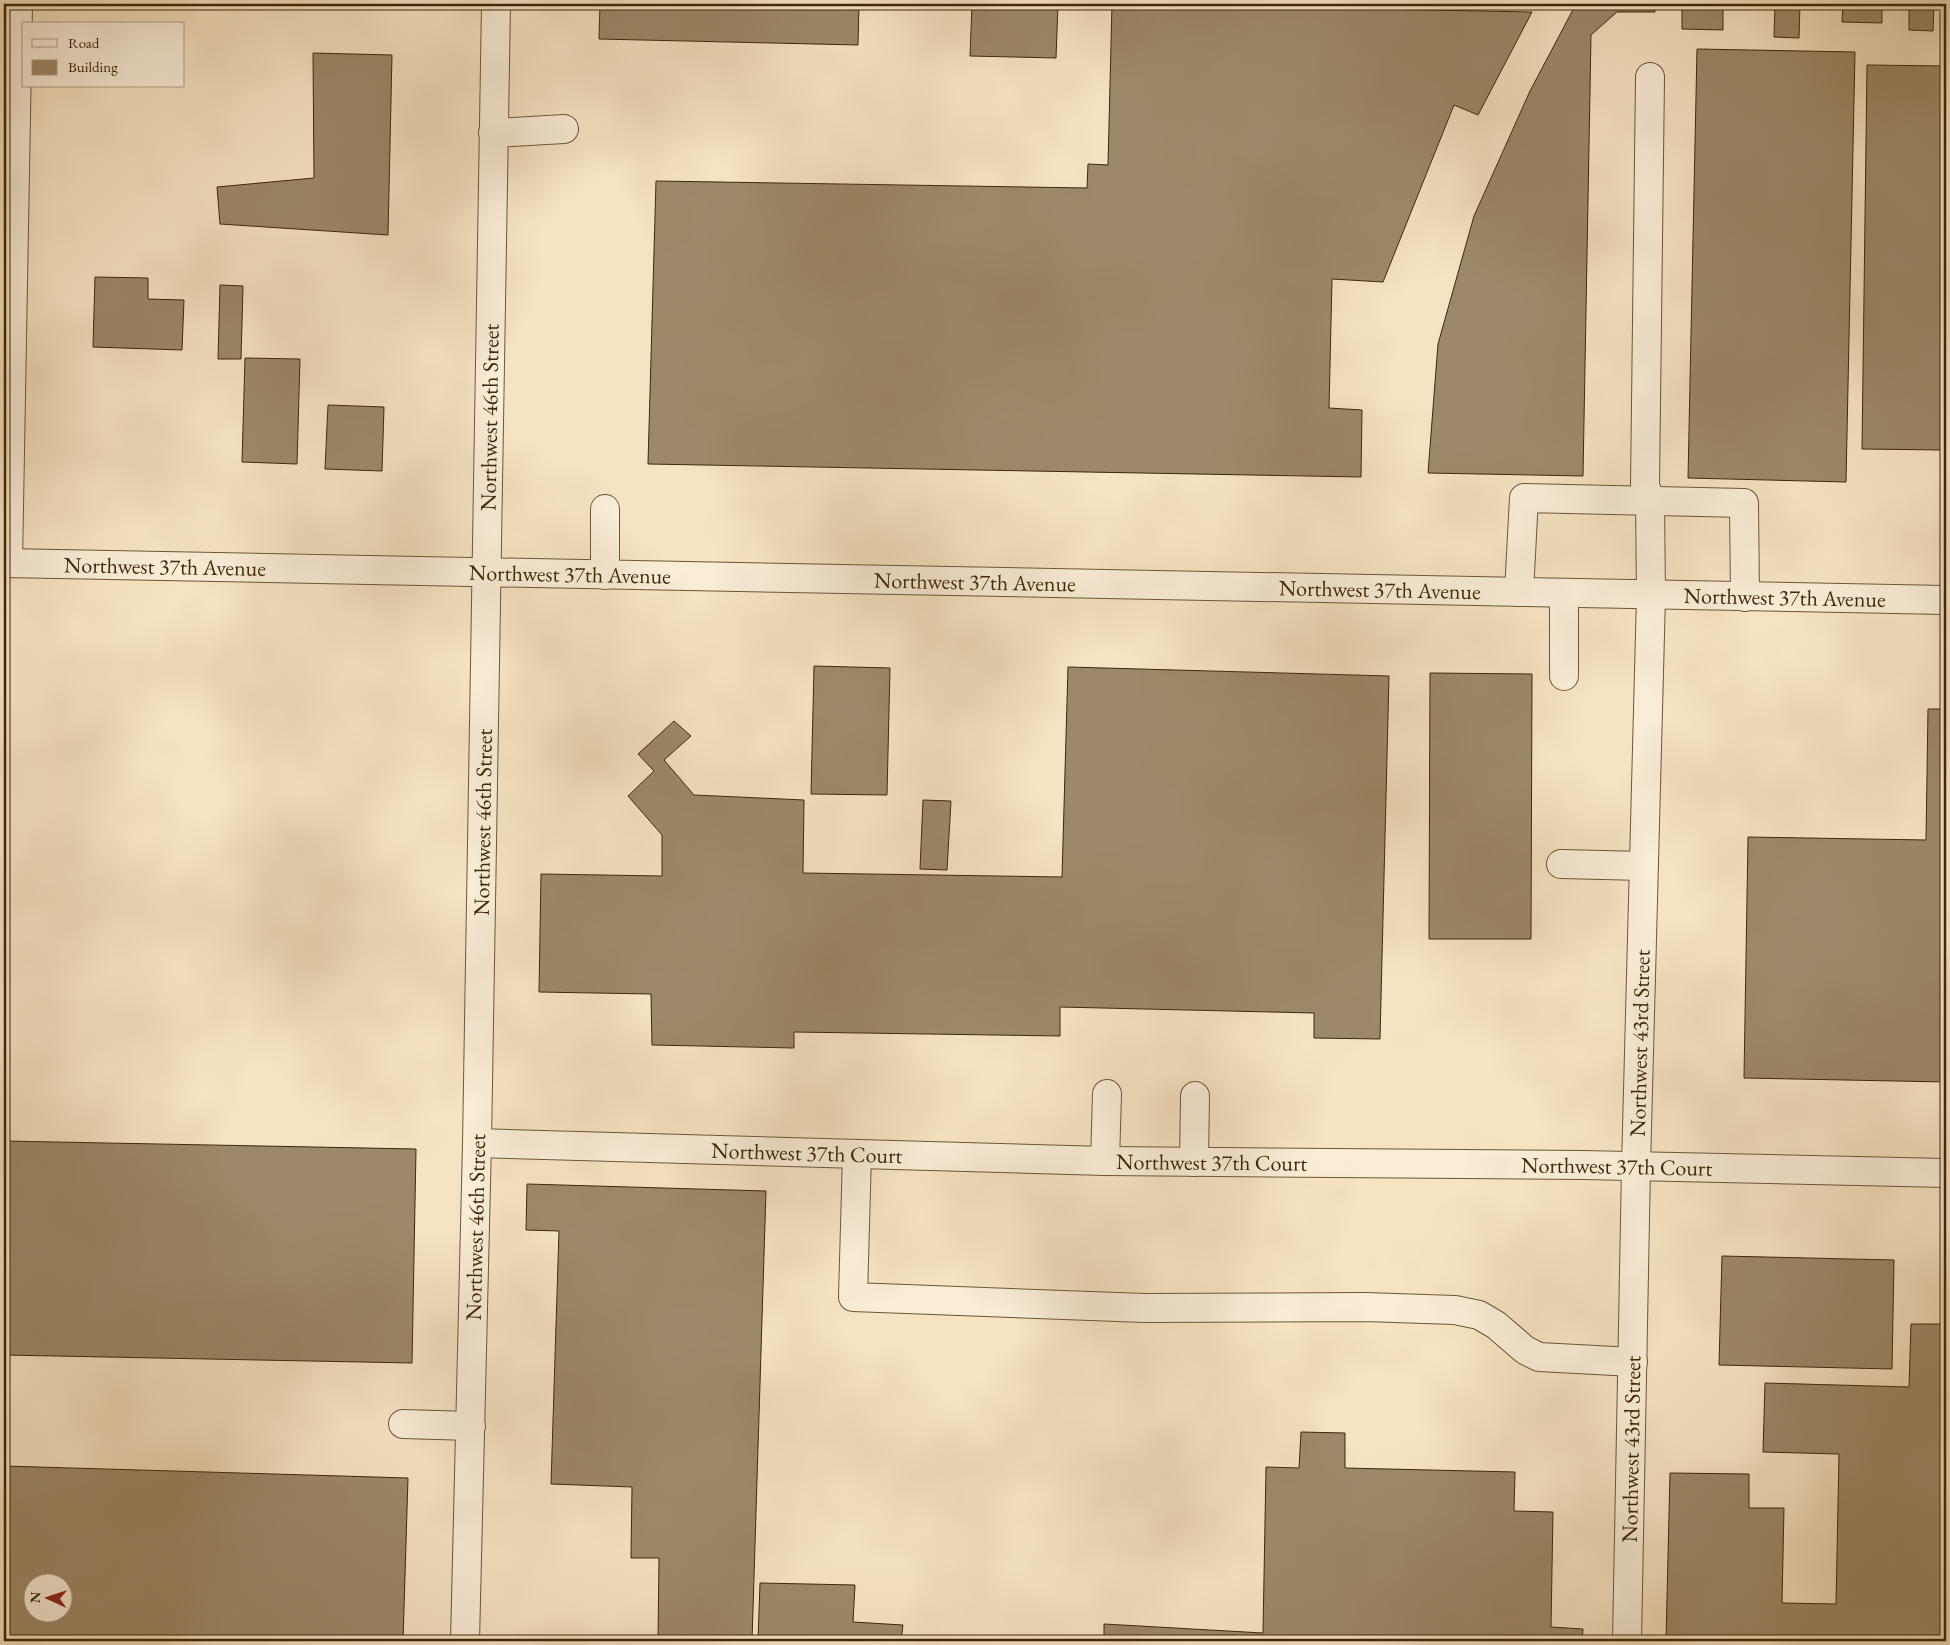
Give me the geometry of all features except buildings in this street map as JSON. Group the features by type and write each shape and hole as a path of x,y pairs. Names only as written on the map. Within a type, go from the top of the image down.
{"street":[{"path":"6,563 18,4"},
{"name":"Northwest 46th Street","path":"465,1641 471,1426 496,4"},
{"name":"Northwest 43rd Street","path":"1627,1641 1636,1166 1651,596 1650,501 1645,485 1650,77"},
{"path":"493,133 564,129"},
{"path":"1519,592 1524,498 1744,503 1745,597"},
{"path":"605,509 605,575"},
{"name":"Northwest 37th Avenue","path":"6,563 1651,596 1946,600"},
{"path":"1564,594 1564,676"},
{"path":"1561,864 1644,866"},
{"path":"1105,1161 1107,1094"},
{"path":"1194,1162 1195,1096"},
{"name":"Northwest 37th Court","path":"476,1143 1105,1161 1636,1166 1946,1173"},
{"path":"857,1154 853,1297 1145,1308 1365,1307 1455,1310 1480,1314 1525,1350 1539,1357 1633,1362"},
{"path":"403,1424 471,1426"}]}
